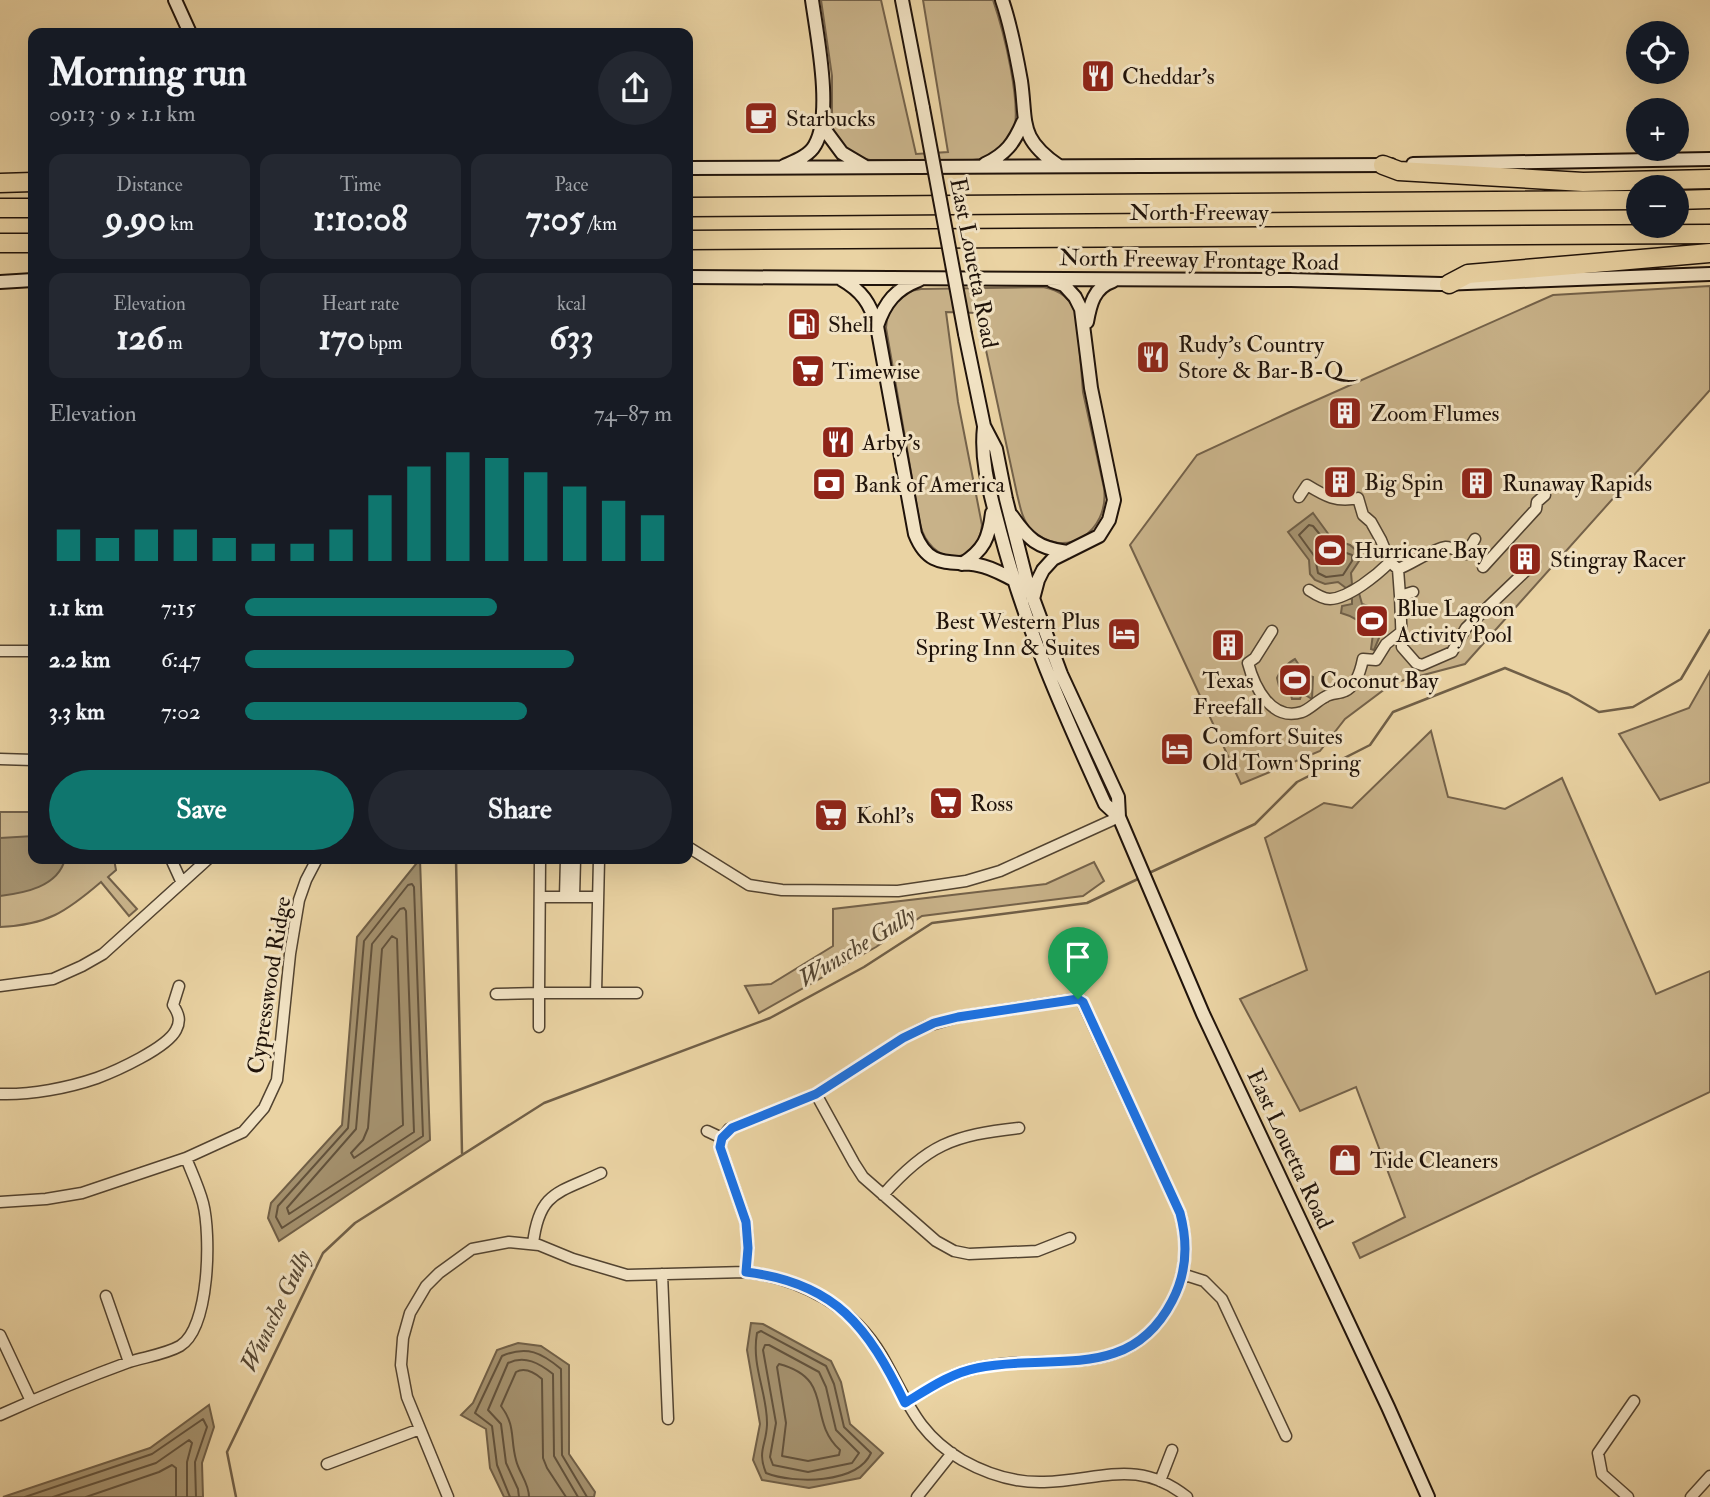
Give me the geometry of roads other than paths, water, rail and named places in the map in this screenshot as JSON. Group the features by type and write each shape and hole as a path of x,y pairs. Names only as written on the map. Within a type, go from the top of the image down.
{"highway":[{"path":"1383,165 1399,171 1583,182 1710,179"},
{"path":"0,183 28,182"},
{"path":"1689,200 1710,199"},
{"name":"North Freeway","path":"693,206 1626,200"},
{"path":"0,208 28,208"},
{"name":"North Freeway","path":"693,240 1710,234"},
{"path":"0,243 28,243"},
{"path":"1450,284 1468,275 1710,253"}],"main road":[{"path":"176,0 188,28"},
{"path":"780,168 800,159 814,147 822,126 822,90 812,0"},
{"name":"East Louetta Road","path":"902,0 984,426 996,449 1008,510 1033,599 1057,663 1118,797 1119,817 1152,889 1203,1014 1428,1497"},
{"path":"1002,0 1017,62 1023,122 1035,147 1059,166"},
{"path":"981,166 998,158 1010,147 1023,122"},
{"path":"822,126 842,153 869,167"},
{"path":"693,168 1383,165 1710,159"},
{"path":"0,175 28,175"},
{"name":"North Freeway Frontage Road","path":"693,277 1450,284 1710,274"},
{"path":"841,279 866,298 877,326 919,546 928,556 946,563 991,568 1014,580"},
{"path":"877,326 883,307 893,295 907,285 924,279"},
{"path":"1033,599 1043,570 1053,559 1099,536 1109,520 1114,500 1091,388 1081,309 1064,285 1045,279"},
{"path":"1085,330 1096,293 1105,284 1119,279"},
{"path":"0,282 28,280"},
{"name":"East Louetta Road","path":"984,426 982,452 993,505 1038,653 1105,804 1119,817"},
{"path":"962,564 983,547 989,535 993,505"},
{"path":"1008,510 1025,535 1036,544 1067,552"},
{"path":"1038,653 1057,663"}],"street":[{"path":"1299,497 1307,485 1326,496 1344,501 1360,499 1362,511 1394,566 1401,596 1402,647 1416,663 1422,665 1452,652 1466,628 1535,562"},
{"path":"1483,567 1536,509 1537,502 1545,495"},
{"path":"1309,590 1331,599 1394,566 1442,548 1452,548 1466,554 1475,539"},
{"path":"1401,596 1413,592"},
{"path":"1272,631 1255,658 1248,663 1258,691 1269,705 1293,713 1303,711 1328,695 1348,690 1355,681 1363,659 1372,659 1401,633"},
{"path":"0,651 28,651"},
{"path":"0,759 28,760"},
{"path":"693,850 750,885 782,890 898,891 966,881 1000,871 1119,817"},
{"path":"173,864 181,881"},
{"path":"0,986 52,979 103,954 202,864"},
{"name":"Cypresswood Ridge","path":"0,1202 82,1194 186,1158 243,1132 264,1108 276,1080 299,900 314,864"},
{"path":"539,1027 540,864"},
{"path":"566,864 569,897"},
{"path":"569,897 574,864"},
{"path":"596,993 595,897 598,864"},
{"path":"540,897 595,897"},
{"path":"0,1094 51,1089 97,1078 144,1056 169,1040 175,1032 179,1021 173,1005 180,986"},
{"path":"496,994 637,993"},
{"path":"746,1272 746,1222 721,1152 722,1138 732,1128 816,1094 903,1038 934,1023 971,1015 1080,1000 1177,1206 1185,1243 1182,1274 1174,1297 1160,1320 1140,1339 1113,1355 1086,1361 977,1367 951,1376 905,1403"},
{"path":"816,1094 858,1171 942,1246 962,1253 1037,1251 1070,1238"},
{"path":"883,1195 915,1162 941,1145 974,1133 1019,1128"},
{"path":"707,1131 722,1138"},
{"path":"0,1415 129,1362 180,1346 190,1337 207,1281 209,1242 203,1203 186,1158"},
{"path":"533,1244 536,1221 542,1206 553,1196 601,1173"},
{"path":"448,1497 405,1388 401,1365 406,1326 417,1300 439,1273 472,1249 509,1242 533,1244 627,1275 746,1272 766,1275 804,1288 844,1311 872,1340 905,1403 923,1427 952,1453 985,1471 1023,1481 1058,1481 1124,1473 1160,1481 1187,1497"},
{"path":"662,1274 668,1419"},
{"path":"1182,1274 1204,1281 1222,1299 1286,1436"},
{"path":"106,1296 129,1362"},
{"path":"0,1335 30,1401"},
{"path":"1628,1497 1602,1474 1598,1453 1634,1401"},
{"path":"327,1464 420,1429"},
{"path":"1160,1481 1172,1450"},
{"path":"917,1497 952,1453"},
{"path":"1691,1497 1710,1476"}],"water":[{"name":"Hurricane Bay","path":"1313,513 1332,539 1350,545 1358,552 1359,561 1351,573 1352,584 1346,588 1338,582 1325,584 1315,580 1310,574 1309,560 1288,532"},
{"name":"Blue Lagoon Activity Pool","path":"1356,592 1359,593 1362,604 1378,609 1385,618 1374,650 1371,649 1373,634 1358,620 1341,613 1342,606 1352,604 1352,599 1349,598"},
{"name":"Coconut Bay","path":"1295,659 1313,677 1312,699 1302,693 1300,699 1292,699 1290,691 1284,691 1283,687 1279,686 1278,675"},
{"path":"28,836 28,864 63,864 61,869 39,887 0,896 0,838"},
{"path":"416,864 420,864 430,1140 279,1241 268,1218 271,1203 342,1125 357,937"},
{"path":"751,1323 763,1324 831,1361 841,1382 850,1424 883,1453 860,1478 809,1488 762,1480 753,1460 760,1424 747,1350"},
{"path":"518,1343 541,1346 569,1365 569,1454 595,1492 594,1497 504,1497 490,1468 486,1429 461,1415 473,1403 497,1350"},
{"path":"209,1405 214,1427 202,1463 203,1497 3,1497 150,1448"}],"waterway":[{"name":"Wunsche Gully","path":"1149,873 1255,824 1297,782 1370,745 1393,712 1505,668 1568,694 1599,712 1633,707 1681,679 1710,630"},
{"path":"456,864 462,1153"},
{"name":"Wunsche Gully","path":"236,1497 227,1452 323,1253 355,1223 544,1103 770,1018 864,967 932,923 1087,903 1140,878"}],"place":[{"name":"Cheddar's","path":"1098,76"},
{"name":"Starbucks","path":"761,118"},
{"name":"Shell","path":"804,324"},
{"name":"Rudy's Country Store & Bar-B-Q","path":"1153,357"},
{"name":"Timewise","path":"808,371"},
{"name":"Zoom Flumes","path":"1345,413"},
{"name":"Arby's","path":"838,442"},
{"name":"Big Spin","path":"1340,482"},
{"name":"Runaway Rapids","path":"1477,483"},
{"name":"Bank of America","path":"829,484"},
{"name":"Hurricane Bay","path":"1330,550"},
{"name":"Stingray Racer","path":"1525,559"},
{"name":"Blue Lagoon Activity Pool","path":"1372,621"},
{"name":"Best Western Plus Spring Inn & Suites","path":"1124,634"},
{"name":"Texas Freefall","path":"1228,645"},
{"name":"Coconut Bay","path":"1295,680"},
{"name":"Comfort Suites Old Town Spring","path":"1177,749"},
{"name":"Ross","path":"946,803"},
{"name":"Kohl's","path":"831,815"},
{"name":"Tide Cleaners","path":"1345,1160"}]}
